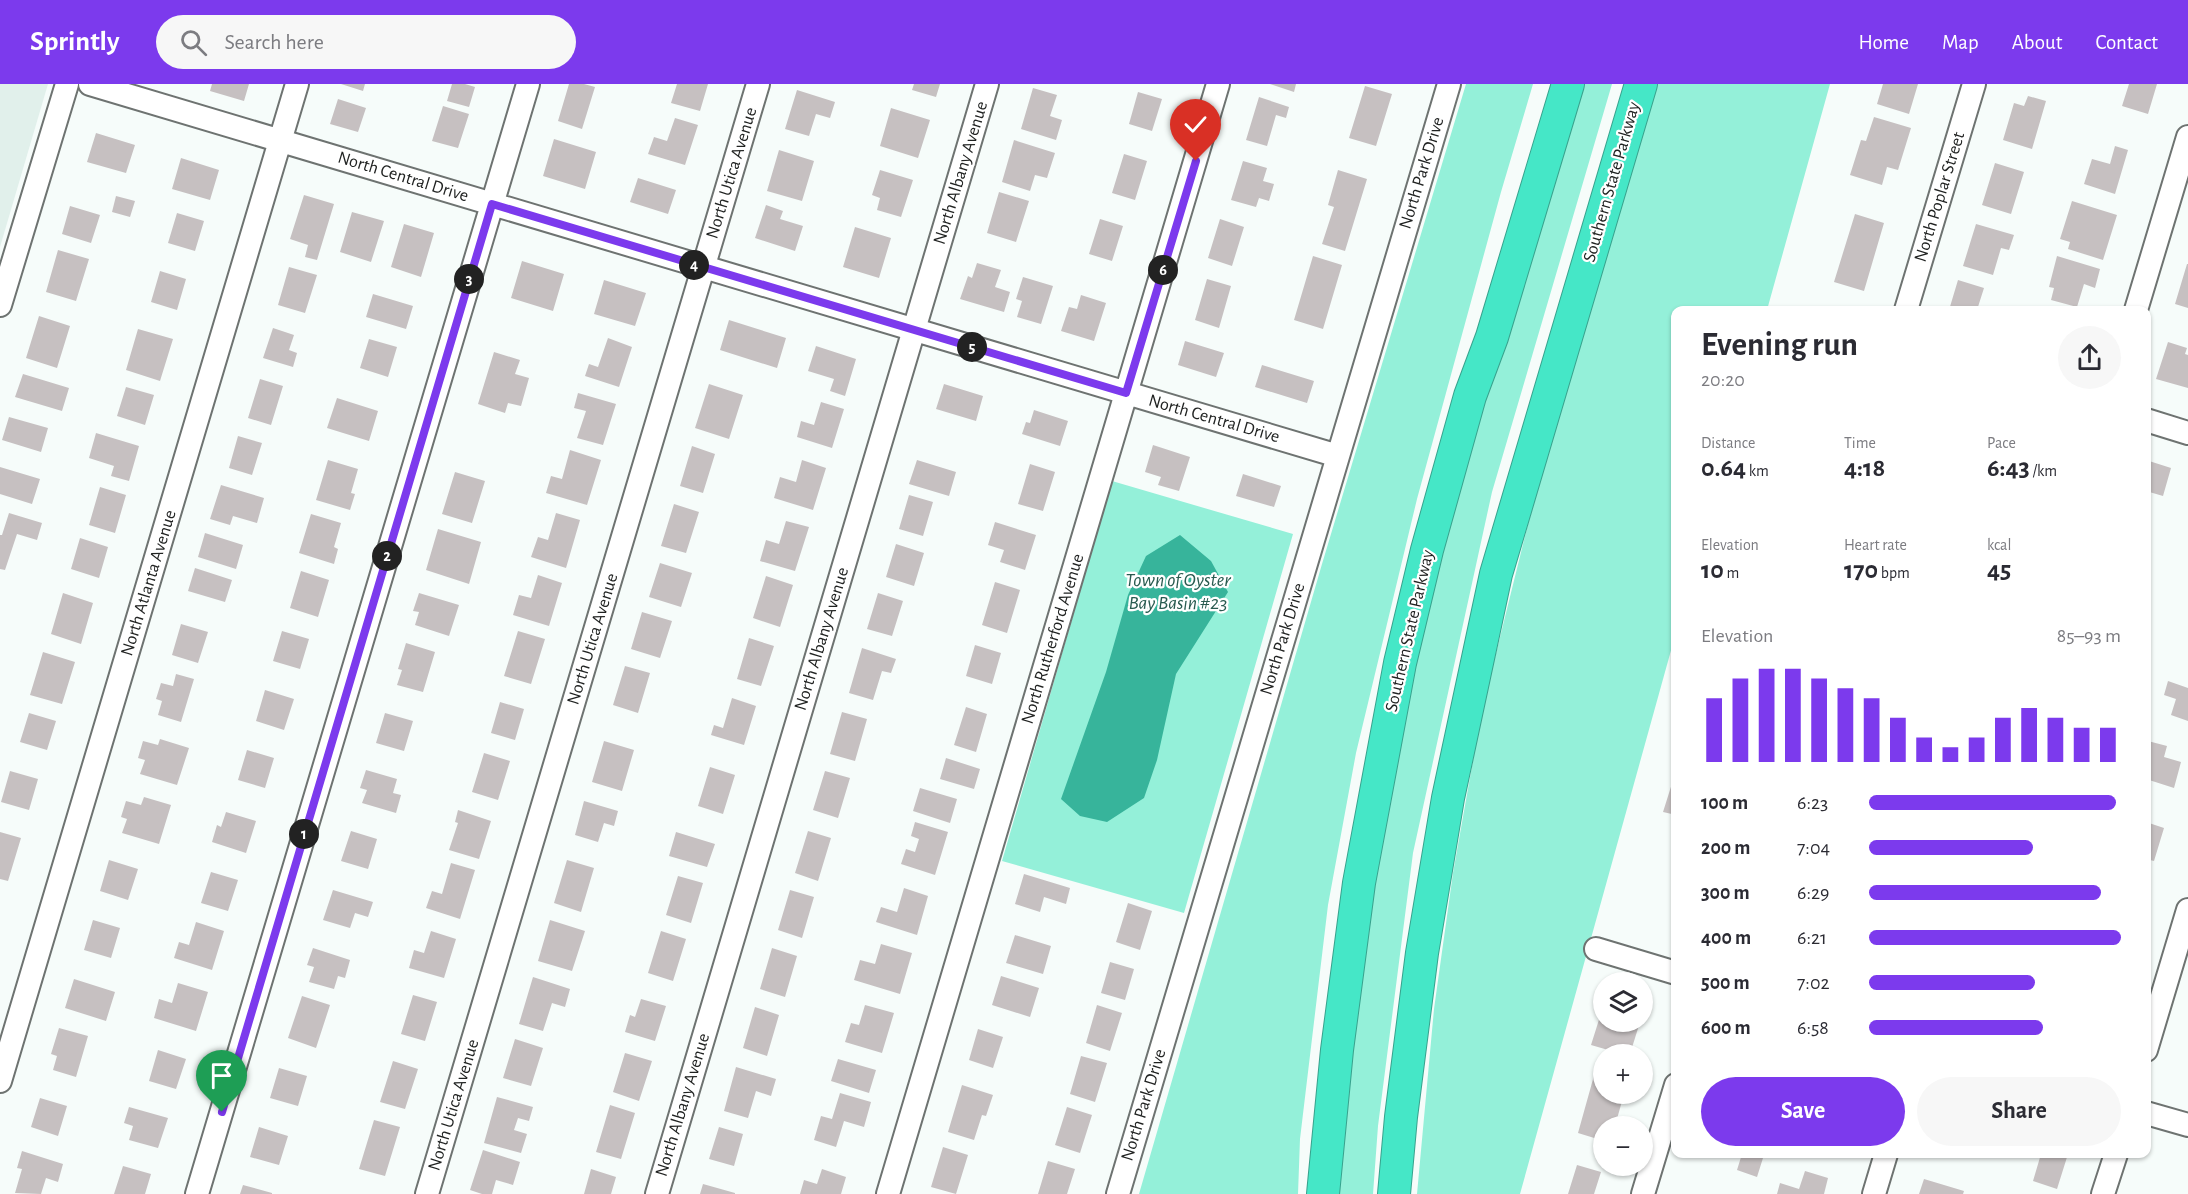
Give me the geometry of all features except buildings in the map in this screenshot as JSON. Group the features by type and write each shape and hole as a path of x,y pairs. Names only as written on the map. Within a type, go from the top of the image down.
{"highway":[{"name":"Southern State Parkway","path":"1323,1194 1337,1050 1359,884 1400,663 1427,550 1470,396 1492,337 1568,84"},
{"name":"Southern State Parkway","path":"1394,1194 1401,1117 1424,942 1448,798 1496,574 1641,84"}],"street":[{"path":"0,305 67,84"},
{"name":"North Central Drive","path":"90,84 1338,456"},
{"name":"North Atlanta Avenue","path":"0,1081 297,84"},
{"path":"197,1194 528,84"},
{"name":"North Utica Avenue","path":"427,1194 758,84"},
{"name":"North Albany Avenue","path":"657,1194 987,84"},
{"name":"North Rutherford Avenue","path":"888,1194 1218,84"},
{"name":"North Park Drive","path":"1118,1194 1449,84"},
{"name":"North Poplar Street","path":"1907,306 1974,84"},
{"path":"2137,306 2188,137"},
{"path":"2151,422 2188,433"},
{"path":"2151,1033 2188,910"},
{"path":"1596,949 1671,972"},
{"path":"1643,1194 1671,1102"},
{"path":"2151,1114 2188,1125"},
{"path":"1874,1194 1885,1158"},
{"path":"2103,1194 2115,1158"}],"shaded area":[{"path":"0,84 48,84 0,247"},
{"path":"1466,84 1533,84 1417,499 1356,753 1328,905 1300,1139 1298,1194 1139,1194 1322,564"},
{"path":"1579,84 1612,84 1492,492 1413,853 1378,1126 1373,1194 1337,1194 1343,1116 1380,842 1419,650 1460,480"},
{"path":"1656,84 1830,84 1768,306 1671,306 1671,650 1520,1194 1417,1194 1434,1009 1453,873 1482,710 1528,524"},
{"path":"1112,481 1293,534 1184,913 1002,861"}],"water":[{"name":"Town of Oyster Bay Basin #23","path":"1180,535 1211,561 1228,592 1176,674 1157,760 1144,798 1107,822 1080,816 1061,799 1106,672 1128,595 1146,556"}],"route":[{"path":"222,1112 492,204 1126,393 1196,161"}]}
